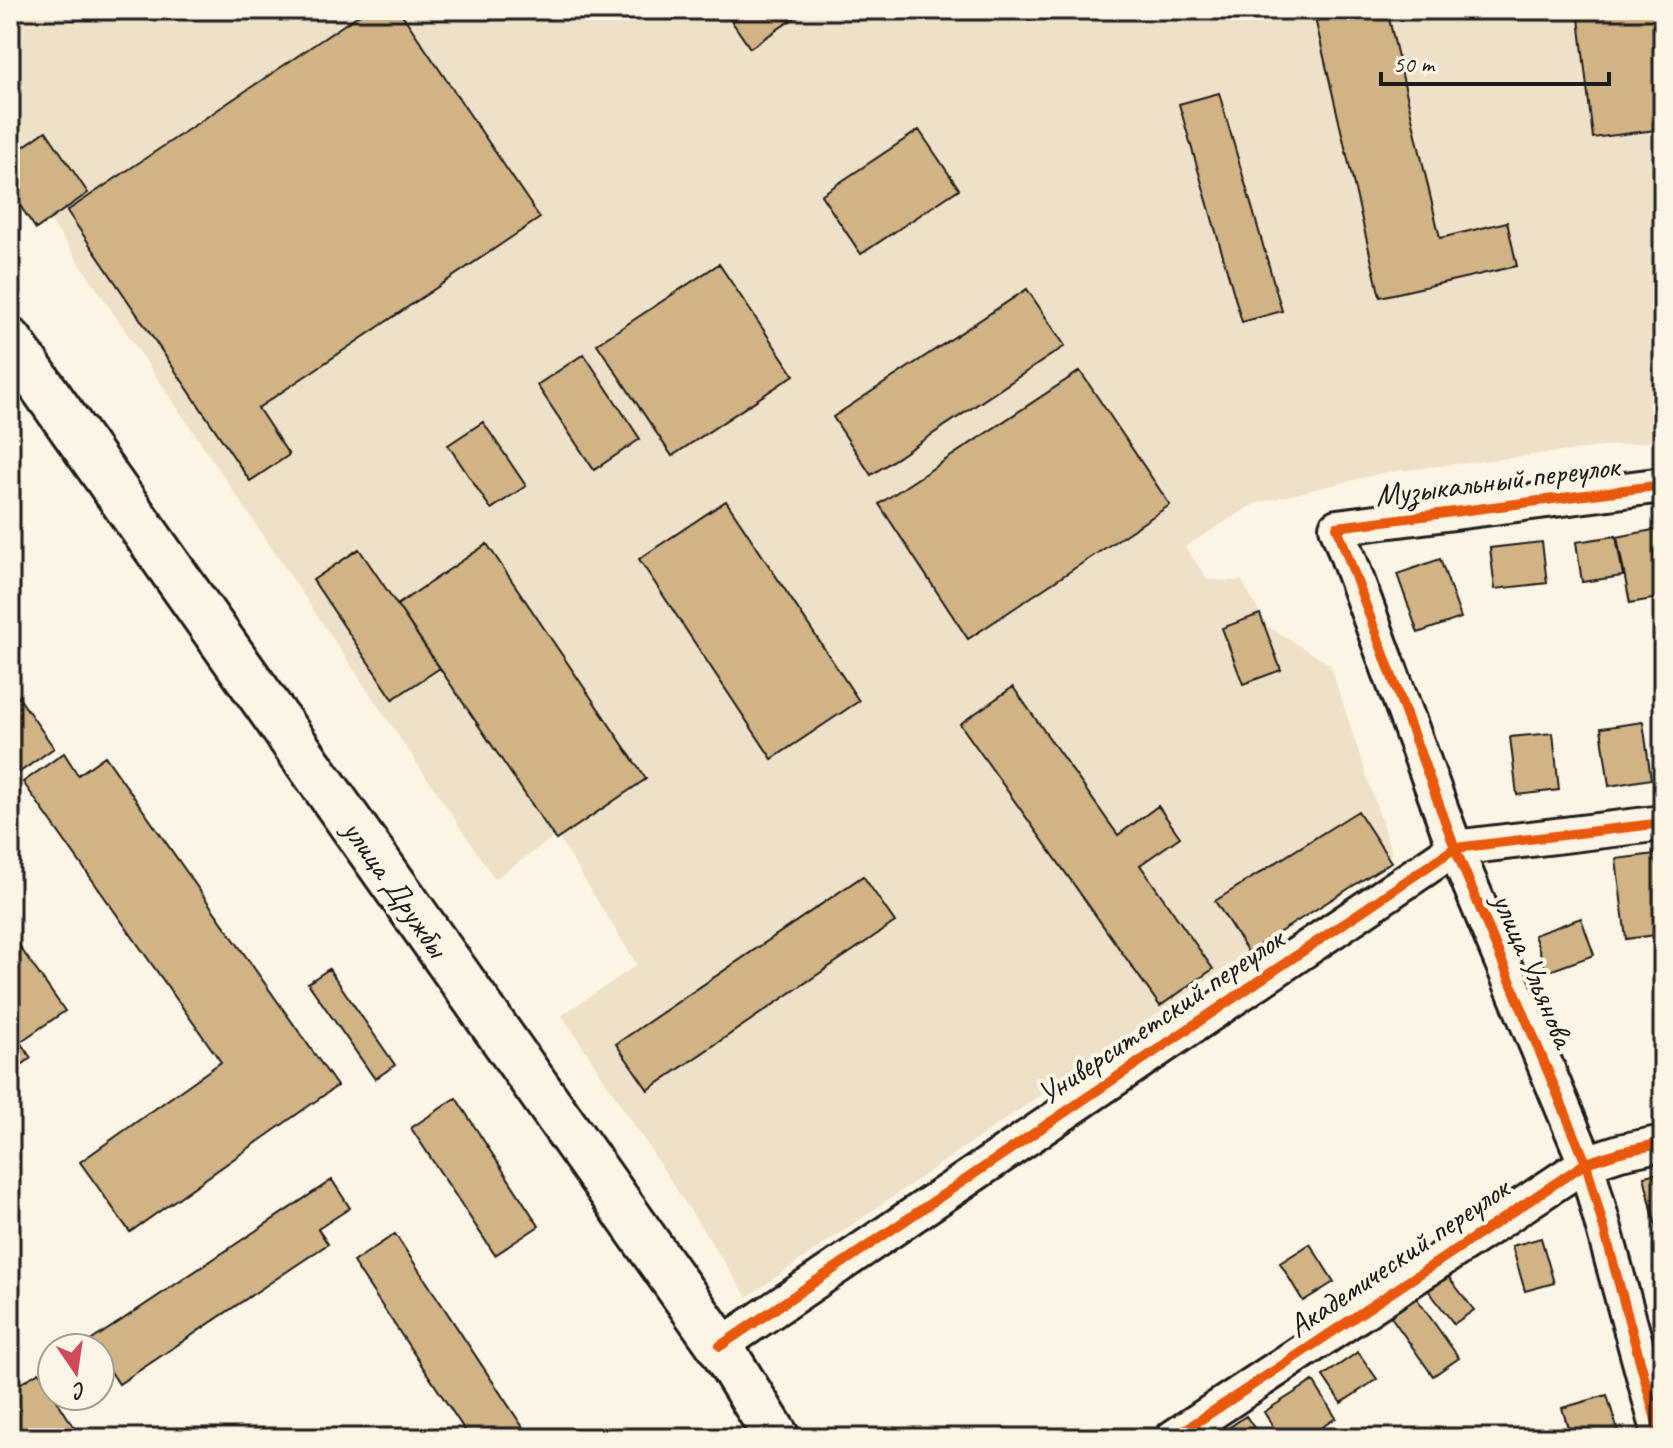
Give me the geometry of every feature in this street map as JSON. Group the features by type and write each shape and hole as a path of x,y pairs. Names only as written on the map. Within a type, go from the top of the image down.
{"main road":[{"name":"улица Дружбы","path":"10,341 720,1346 777,1438"}],"street":[{"name":"Музыкальный переулок","path":"1337,527 1663,485"},
{"name":"улица Ульянова","path":"1337,527 1455,848 1586,1163 1661,1438"},
{"name":"Университетский переулок","path":"720,1346 1455,848 1663,823"},
{"name":"Академический переулок","path":"1173,1438 1586,1163 1663,1143"}],"shaded area":[{"path":"10,10 1663,10 1663,440 1388,472 1254,504 1185,547 1208,580 1242,581 1267,626 1330,664 1392,853 747,1297 562,1015 637,965 557,835 495,879 10,160"}],"building":[{"path":"366,10 399,10 540,218 258,408 289,455 250,481 67,211"},
{"path":"724,10 806,10 750,48"},
{"path":"1313,10 1387,10 1440,238 1507,222 1517,266 1380,297"},
{"path":"1578,10 1663,10 1663,129 1593,138"},
{"path":"1219,93 1282,311 1242,322 1179,104"},
{"path":"919,130 959,189 861,254 821,195"},
{"path":"46,131 88,193 36,229 10,191 10,156"},
{"path":"719,264 794,375 672,456 597,344"},
{"path":"1027,289 1065,346 871,475 833,417"},
{"path":"584,354 640,439 594,470 537,385"},
{"path":"1080,371 1170,505 968,639 879,504"},
{"path":"483,422 526,486 491,509 448,445"},
{"path":"726,501 859,701 772,759 639,559"},
{"path":"1658,529 1663,554 1663,597 1630,603 1617,537"},
{"path":"1616,536 1623,576 1582,582 1576,542"},
{"path":"1542,542 1547,583 1495,589 1490,548"},
{"path":"487,544 646,779 556,840 397,605"},
{"path":"359,549 440,668 393,699 313,580"},
{"path":"1440,559 1461,618 1418,633 1397,574"},
{"path":"1260,614 1281,670 1243,684 1222,628"},
{"path":"10,685 54,748 10,779"},
{"path":"1013,687 1118,835 1158,806 1180,837 1140,865 1213,969 1160,1006 960,724"},
{"path":"1643,722 1651,779 1609,786 1601,728"},
{"path":"1553,733 1559,790 1517,795 1510,737"},
{"path":"64,753 78,775 105,756 337,1086 130,1232 80,1162 221,1062 23,782"},
{"path":"1358,811 1391,862 1248,952 1215,901"},
{"path":"1663,853 1663,934 1626,939 1616,859"},
{"path":"863,876 895,922 648,1090 616,1044"},
{"path":"1581,918 1594,955 1547,972 1534,935"},
{"path":"10,933 65,1011 20,1042 31,1058 10,1074"},
{"path":"329,969 395,1065 375,1079 308,983"},
{"path":"456,1098 539,1226 495,1255 411,1128"},
{"path":"1663,1172 1663,1230 1657,1231 1644,1176"},
{"path":"332,1180 350,1208 318,1229 328,1244 119,1384 116,1380 116,1332 104,1332"},
{"path":"395,1234 530,1438 470,1438 353,1262"},
{"path":"1541,1238 1554,1283 1525,1291 1512,1246"},
{"path":"1310,1244 1334,1282 1303,1301 1280,1263"},
{"path":"1447,1275 1474,1310 1454,1324 1428,1290"},
{"path":"1415,1296 1459,1358 1433,1376 1389,1314"},
{"path":"1358,1352 1377,1379 1341,1403 1323,1376"},
{"path":"36,1374 36,1412 64,1412 80,1437 10,1438 10,1390"},
{"path":"1313,1381 1336,1418 1305,1438 1280,1438 1264,1412"},
{"path":"1607,1395 1620,1438 1571,1438 1562,1408"},
{"path":"1246,1416 1261,1438 1214,1438"}],"cycle path":[{"path":"1661,1438 1586,1163 1455,848 1337,527 1663,485"},
{"path":"720,1346 1455,848 1663,823"},
{"path":"1173,1438 1586,1163 1663,1143"}]}
